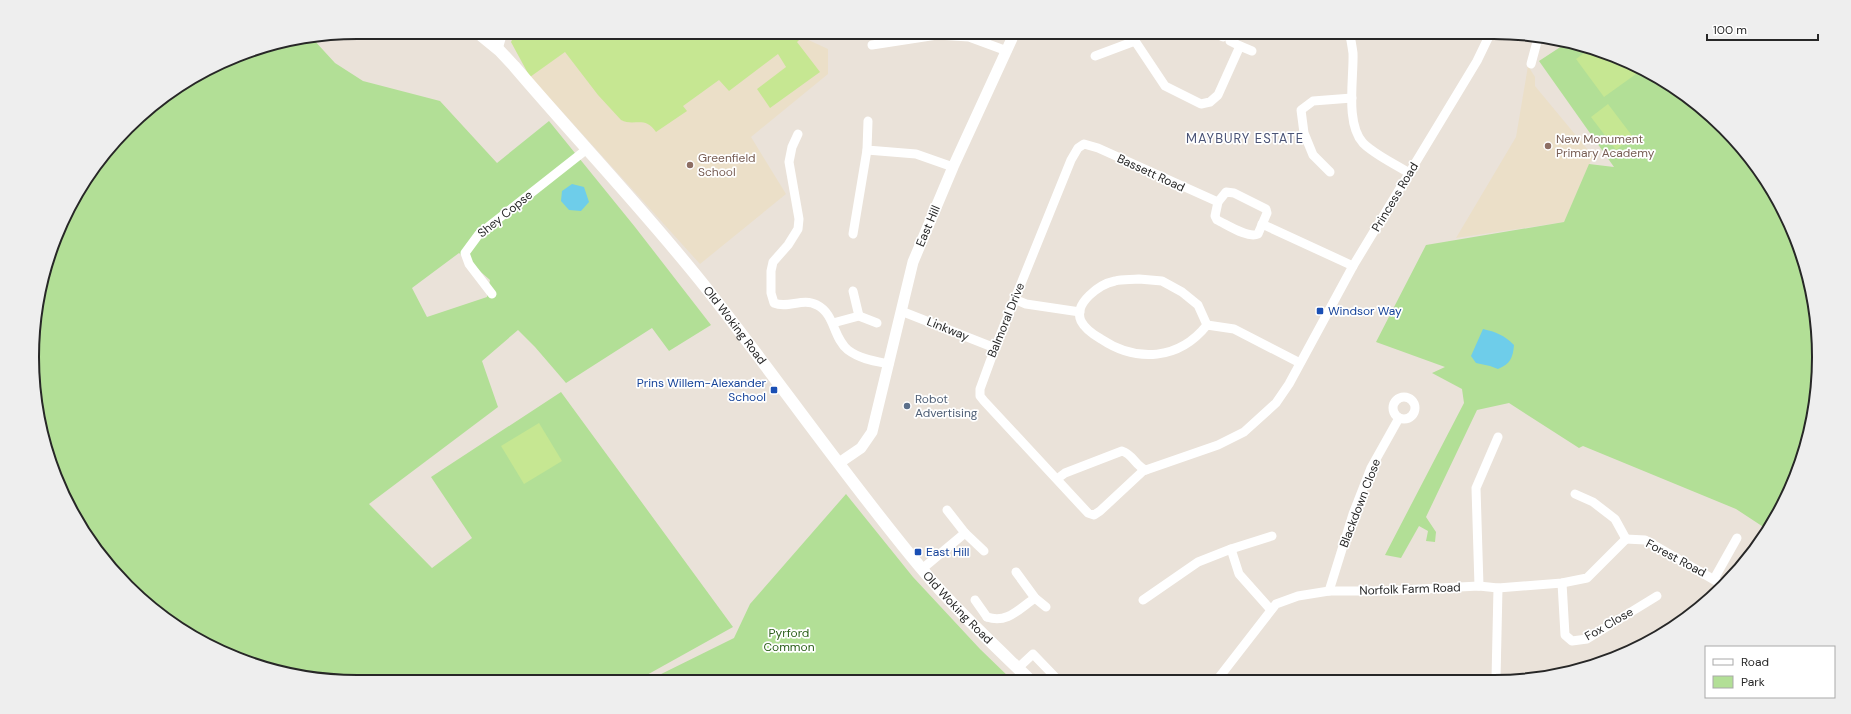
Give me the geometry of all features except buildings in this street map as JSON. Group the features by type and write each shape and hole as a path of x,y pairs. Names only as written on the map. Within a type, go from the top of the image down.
{"main road":[{"name":"Old Woking Road","path":"486,39 498,49 588,149 705,287 922,569 972,624 1025,675"}],"street":[{"path":"498,49 501,39"},
{"path":"872,44 908,39"},
{"path":"974,39 1006,51"},
{"name":"East Hill","path":"839,463 861,448 872,432 913,262 953,167 1012,39"},
{"path":"1095,56 1131,39"},
{"path":"1136,39 1165,86 1201,104 1210,102 1218,95 1240,46"},
{"path":"1226,39 1252,51"},
{"path":"1350,39 1353,52 1352,112 1356,128 1362,141 1369,148 1409,173"},
{"name":"Princess Road","path":"1300,363 1353,266 1477,61 1488,39"},
{"path":"1531,64 1537,42"},
{"path":"1330,172 1313,156 1304,133 1301,110 1313,101 1352,98"},
{"path":"853,234 867,150 868,121"},
{"path":"798,134 792,147 789,162 799,219 798,229 788,245 773,262 771,271 771,293 774,303 779,305 805,302 818,305 828,313 838,337 847,349 863,359 889,364"},
{"name":"Bassett Road","path":"1084,144 1098,148 1218,202"},
{"name":"Balmoral Drive","path":"1084,144 1078,148 1070,160 994,348 980,389 980,396 1088,513 1094,515 1100,512 1134,478 1146,470 1218,445 1244,432 1276,403 1289,384 1300,363"},
{"name":"Shey Copse","path":"492,294 469,264 465,253 479,234 588,149"},
{"path":"867,150 916,154 953,167"},
{"path":"1226,192 1234,193 1266,208 1267,213 1258,234 1254,236 1217,220 1215,216 1218,202 1226,192"},
{"path":"1262,224 1353,266"},
{"path":"1139,279 1162,282 1182,292 1198,305 1207,325 1199,335 1182,347 1159,355 1133,354 1114,348 1091,333 1081,321 1080,312 1084,302 1092,292 1114,281 1139,279"},
{"path":"853,292 859,316"},
{"path":"1014,299 1026,304 1080,312"},
{"name":"Linkway","path":"901,311 994,348"},
{"path":"833,322 859,316 877,323"},
{"path":"1207,325 1234,330 1300,363"},
{"name":"Blackdown Close","path":"1329,591 1353,514 1369,475 1399,418"},
{"path":"1479,586 1476,488 1498,437"},
{"path":"1057,479 1065,473 1122,451 1127,452 1137,465 1146,470"},
{"path":"1575,494 1593,502 1615,519 1626,539"},
{"path":"947,510 965,532 984,551"},
{"path":"922,569 965,532"},
{"path":"1143,600 1198,562 1272,536"},
{"path":"1714,579 1736,538"},
{"name":"Norfolk Farm Road","path":"1221,675 1276,604 1298,596 1329,591 1381,591 1479,586 1498,588 1562,583 1587,578 1626,539"},
{"name":"Forest Road","path":"1626,539 1645,540 1719,582"},
{"path":"1232,549 1240,574 1272,610"},
{"path":"1016,572 1035,598 1046,607"},
{"name":"Fox Close","path":"1562,583 1565,635 1572,641 1587,639 1657,596"},
{"path":"1497,675 1498,588"},
{"path":"972,624 977,620 987,617 996,620 1006,619 1035,598"},
{"path":"975,600 987,617"},
{"path":"1018,668 1033,654 1053,675"}],"shaded area":[{"name":"Greenfield School","path":"512,39 806,39 828,49 828,74 751,137 786,194 700,264 558,107 533,82 511,42"},
{"name":"New Monument Primary Academy","path":"1528,66 1535,77 1535,86 1593,156 1564,222 1456,238 1516,137"}],"green space":[{"path":"512,39 800,39 797,42 820,72 770,108 757,89 786,67 778,54 729,91 719,80 683,106 687,111 656,132 648,124 626,122 621,120 598,95 565,52 530,77 511,42"},
{"path":"316,42 335,63 363,81 440,101 497,163 549,121 635,227 711,325 669,351 652,328 566,383 518,330 482,361 498,407 369,504 432,568 472,538 431,477 561,392 733,627 647,675 357,675 295,669 255,658 216,642 180,621 163,609 132,582 118,567 93,534 82,516 63,479 56,459 45,419 42,399 39,357 40,336 45,295 50,275 63,235 72,216 93,180 105,163 132,132 147,118 180,93 198,82 235,63 255,56 295,45","holes":["459,253 490,280 487,297 427,317 412,288"]},
{"path":"1561,46 1596,56 1635,72 1671,93 1704,118 1733,147 1758,180 1788,235 1801,275 1809,315 1812,357 1809,399 1806,419 1795,459 1779,498 1763,526 1736,509 1583,446 1579,448 1509,403 1477,410 1426,517 1436,532 1435,542 1426,541 1428,531 1419,526 1401,558 1385,555 1464,403 1462,389 1432,373 1445,367 1376,342 1426,245 1564,222 1589,164 1614,167 1539,61"},
{"path":"1585,53 1616,63 1637,73 1604,97 1576,59"},
{"path":"1608,104 1633,137 1616,150 1591,117"},
{"path":"539,423 562,461 524,484 501,446"},
{"name":"Pyrford Common","path":"846,494 913,577 980,649 1007,675 659,675 734,638 750,604"}],"water":[{"path":"572,184 584,187 589,202 581,211 569,210 561,201 562,191"},
{"path":"1483,329 1500,334 1514,345 1513,354 1508,363 1498,369 1476,363 1471,356"}],"place":[{"name":"New Monument Primary Academy","path":"1548,146"},
{"name":"Greenfield School","path":"690,165"},
{"name":"Windsor Way","path":"1320,311"},
{"name":"Prins Willem-Alexander School","path":"774,390"},
{"name":"Robot Advertising","path":"907,406"},
{"name":"East Hill","path":"918,552"}],"district":[{"name":"MAYBURY ESTATE","path":"1245,138"}]}
